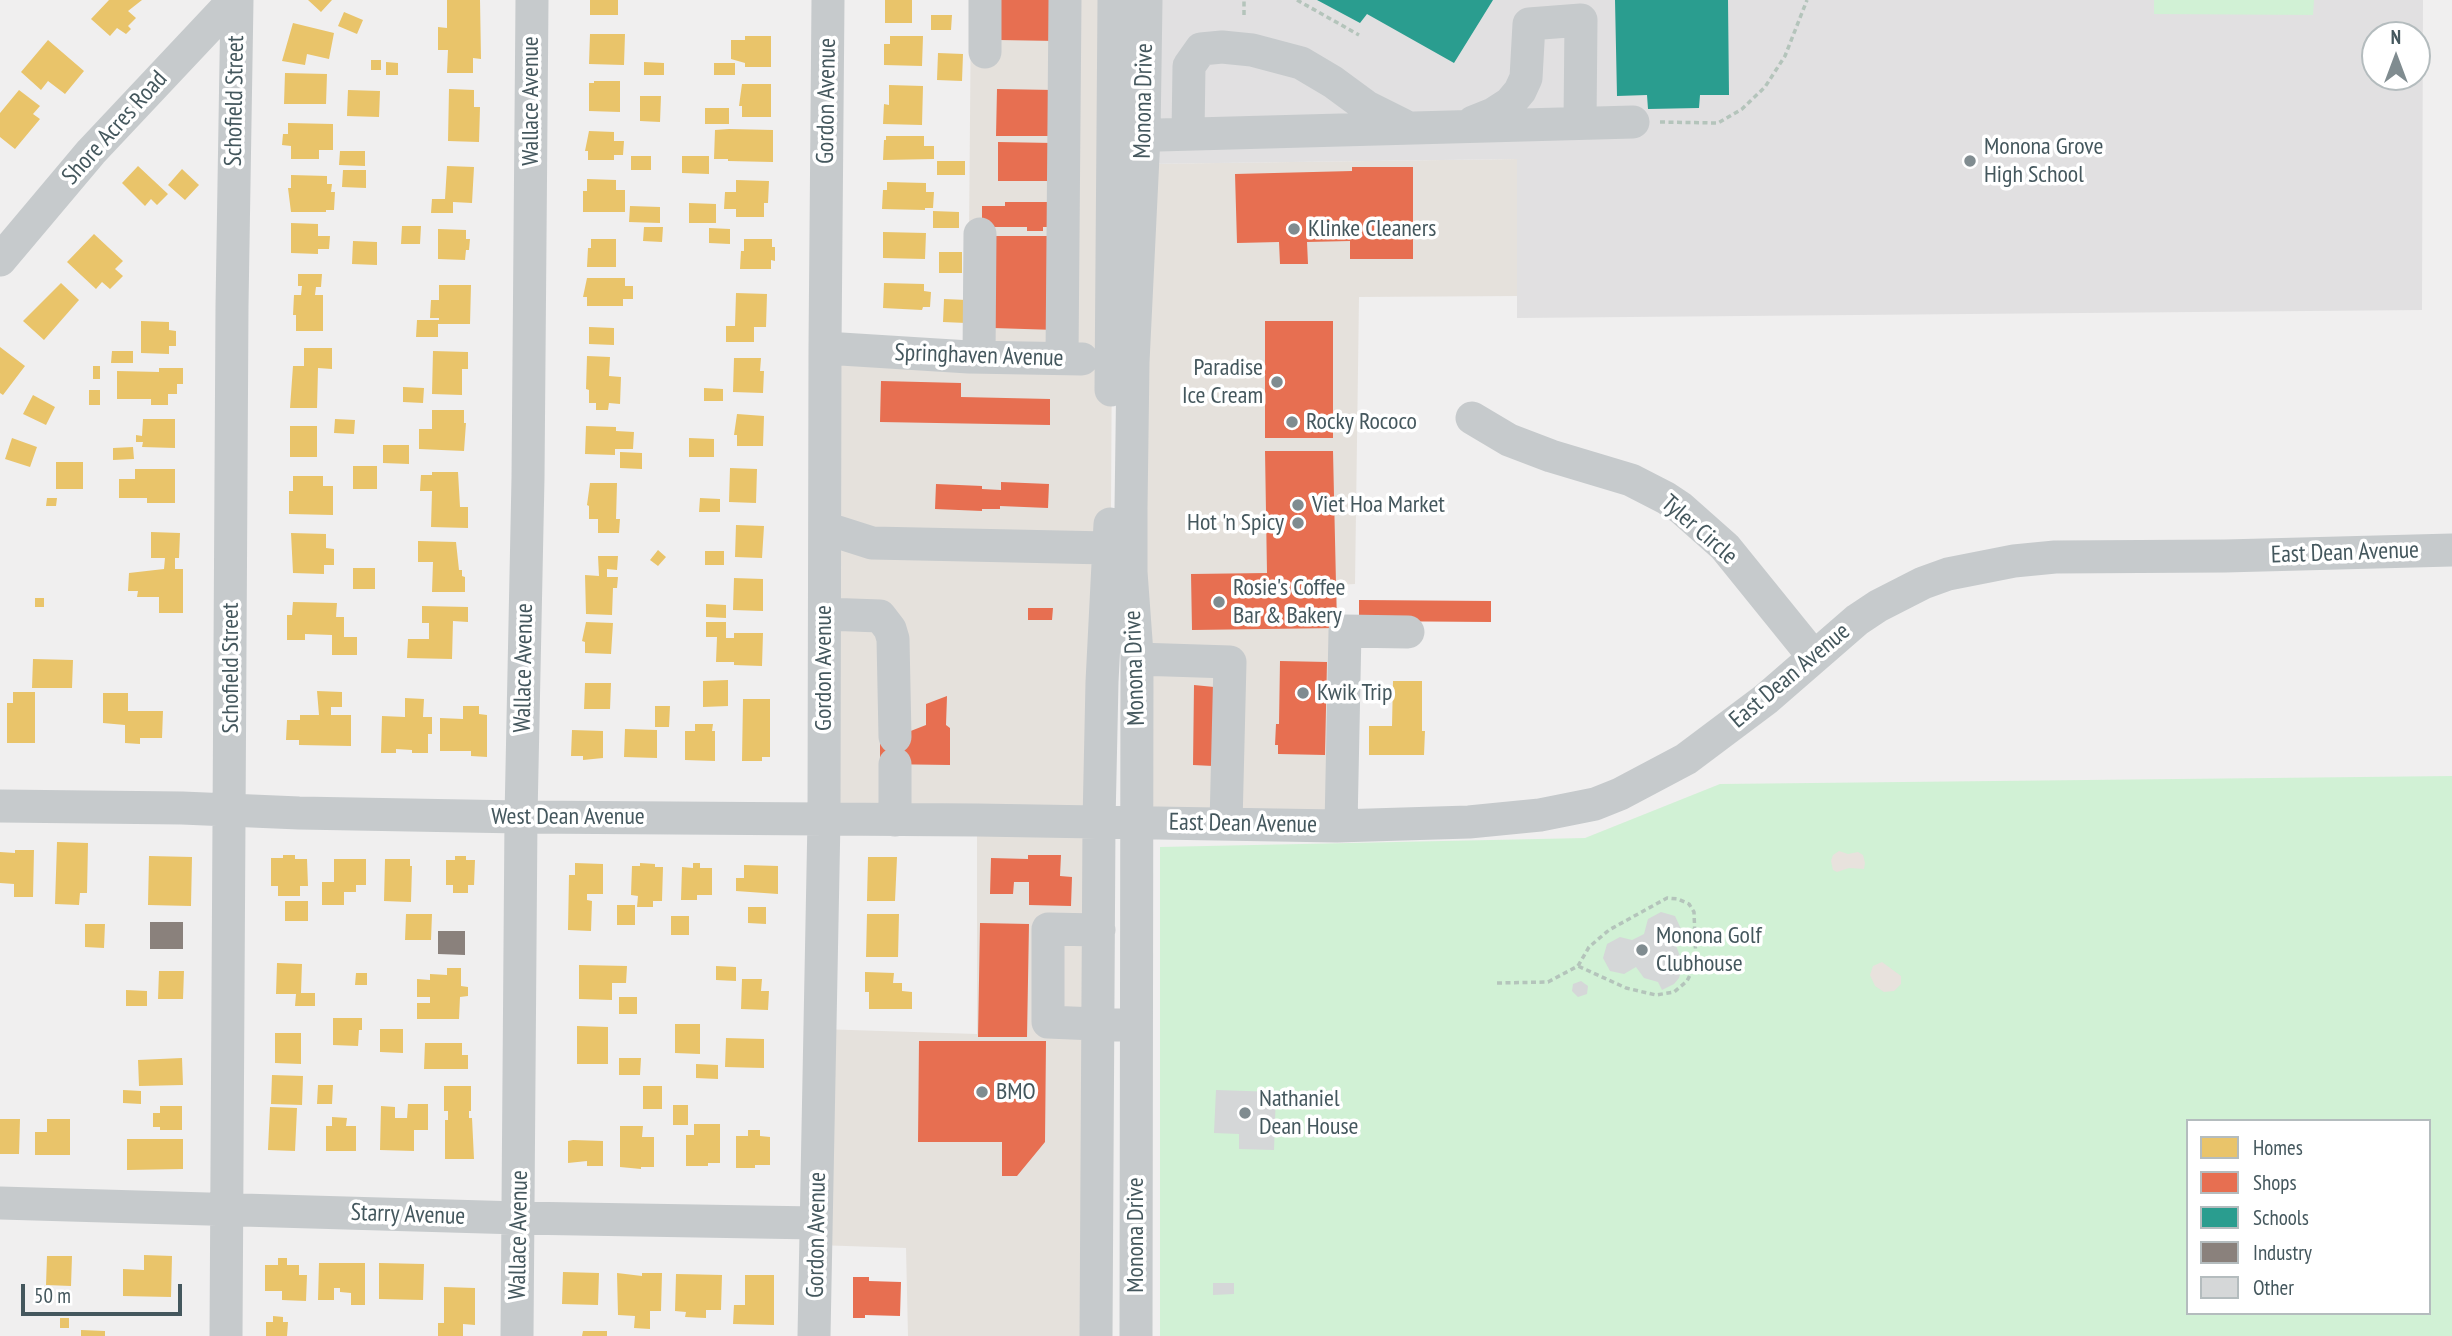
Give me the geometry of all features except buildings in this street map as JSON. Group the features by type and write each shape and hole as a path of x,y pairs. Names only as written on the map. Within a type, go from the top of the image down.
{"street":[{"name":"Shore Acres Road","path":"0,260 91,152 235,0"},
{"name":"Schofield Street","path":"226,1336 235,0"},
{"name":"Wallace Avenue","path":"517,1336 532,0"},
{"name":"Gordon Avenue","path":"814,1336 824,819 828,0"},
{"path":"985,0 985,52"},
{"path":"1062,358 1053,193 1065,0"},
{"name":"Monona Drive","path":"1114,0 1129,136"},
{"name":"Monona Drive","path":"1096,1336 1099,822 1108,548 1122,361 1129,136 1146,0"},
{"path":"1459,127 1493,114 1510,103 1520,91 1526,78 1529,24 1581,20 1580,123"},
{"path":"1188,134 1189,66 1201,49 1222,47 1252,50 1301,63 1334,82 1367,107 1394,122 1412,128"},
{"path":"1129,136 1633,122"},
{"path":"979,357 980,234"},
{"name":"Springhaven Avenue","path":"825,348 979,357 1122,361"},
{"name":"Monona Drive","path":"1122,361 1137,659 1136,1336"},
{"name":"Tyler Circle","path":"1472,418 1509,440 1551,456 1631,480 1674,503 1725,547 1814,657"},
{"path":"825,545 872,543 1108,548"},
{"name":"East Dean Avenue","path":"1136,823 1341,826 1469,822 1540,815 1595,804 1637,786 1686,759 1766,699 1857,620 1923,583 1948,574 2014,561 2054,557 2452,550"},
{"path":"825,614 880,616 886,622 893,639 895,820"},
{"path":"1341,826 1345,631 1408,632"},
{"path":"1137,659 1230,662 1226,824"},
{"name":"West Dean Avenue","path":"0,806 521,817 1136,823"},
{"path":"1099,930 1048,929 1048,1022 1136,1026"},
{"name":"Starry Avenue","path":"0,1203 519,1218 816,1223"}],"path":[{"path":"1244,0 1244,15"},
{"path":"1297,0 1359,35"},
{"path":"1633,122 1718,123 1742,109 1765,88 1785,56 1807,0"},
{"path":"1497,983 1548,982 1578,966 1589,947 1609,930 1667,898 1689,904 1694,912 1696,963 1687,981 1674,992 1656,995 1626,988 1578,966"}],"shaded area":[{"path":"971,0 1114,0 1111,506 1106,608 1096,1336 908,1336 906,1248 816,1245 819,1029 977,1034 977,820 824,819 825,348 968,356"},
{"name":"Monona Grove High School","path":"1146,0 2423,0 2423,21 2361,21 2361,91 2423,91 2422,310 1517,318 1517,159 1142,164"},
{"path":"1517,159 1518,296 1359,297 1355,584 1337,585 1337,826 1136,823 1142,164"}],"green space":[{"path":"2154,0 2314,0 2313,15 2154,14"},
{"path":"2452,776 2452,1336 1160,1336 1160,847 1585,838 1720,784"}],"sand":[{"path":"1839,851 1848,854 1858,852 1863,855 1864,869 1849,868 1837,872 1833,870 1831,861 1833,855"},
{"path":"1882,962 1901,976 1901,984 1894,991 1884,992 1875,986 1870,975 1873,966"}],"place":[{"name":"Monona Grove High School","path":"1970,161"},
{"name":"Klinke Cleaners","path":"1294,229"},
{"name":"Paradise Ice Cream","path":"1277,382"},
{"name":"Rocky Rococo","path":"1292,422"},
{"name":"Viet Hoa Market","path":"1298,505"},
{"name":"Hot 'n Spicy","path":"1298,523"},
{"name":"Rosie's Coffee Bar & Bakery","path":"1219,602"},
{"name":"Kwik Trip","path":"1303,693"},
{"name":"Monona Golf Clubhouse","path":"1642,950"},
{"name":"BMO","path":"982,1092"},
{"name":"Nathaniel Dean House","path":"1245,1113"}]}
